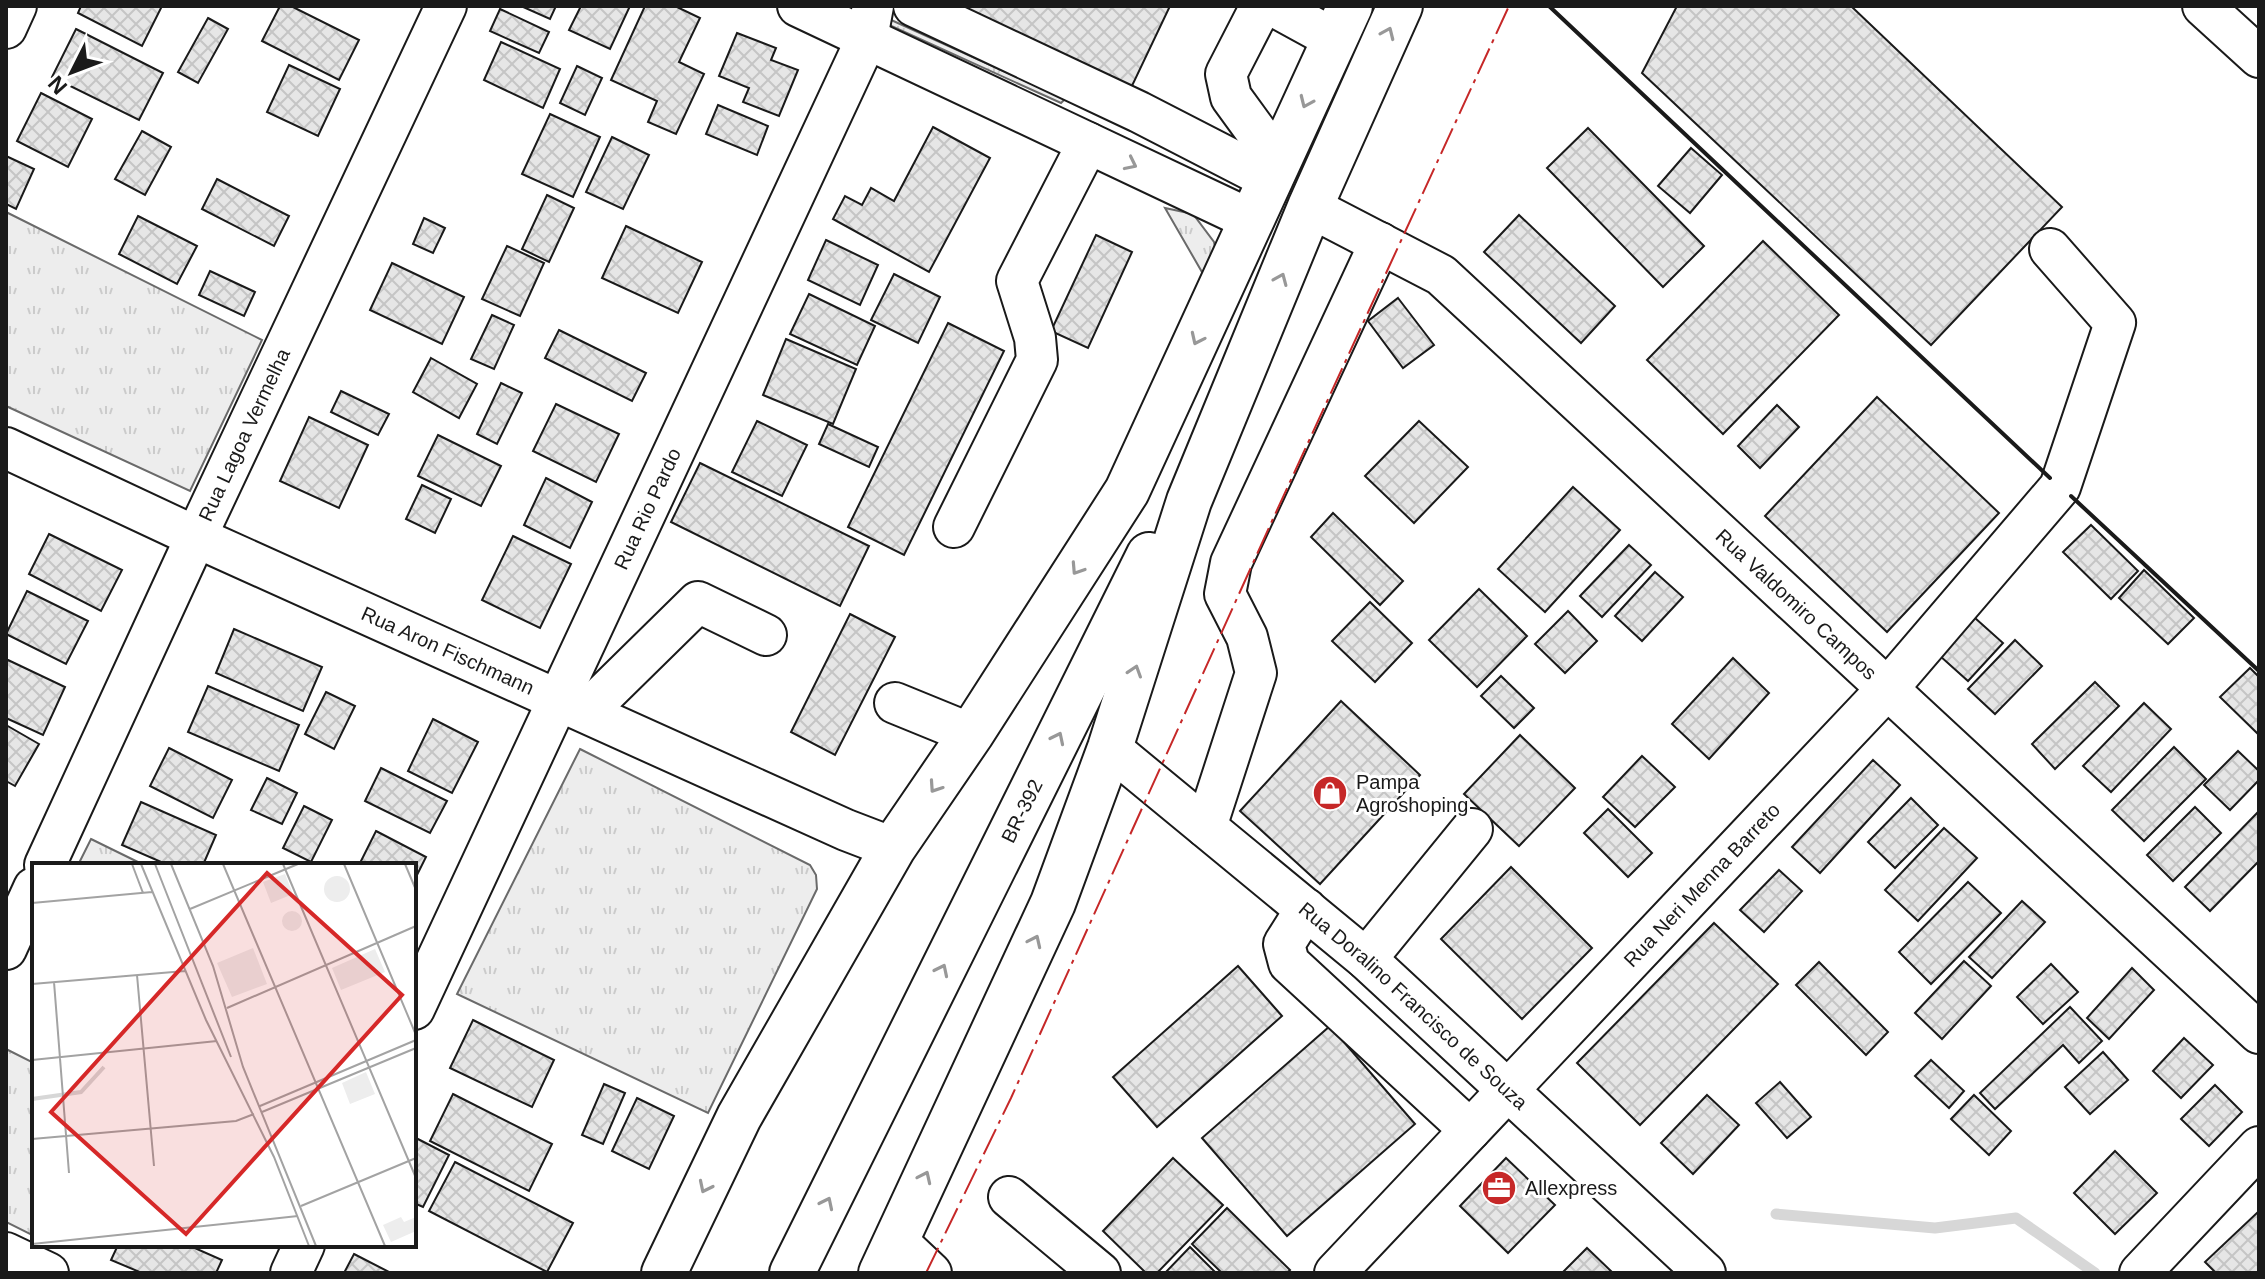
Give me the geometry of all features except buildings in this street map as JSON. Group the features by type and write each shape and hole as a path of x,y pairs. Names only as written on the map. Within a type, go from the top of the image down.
{"highway":[{"name":"BR-392","path":"888,1256 1053,903 1110,748 1189,501 1310,207 1400,6"},
{"path":"664,1273 739,1117 893,848 971,734 1127,491 1342,22"},
{"name":"BR-392","path":"792,1273 1251,351"}],"street":[{"path":"6,28 16,6"},
{"name":"Rua Lagoa Vermelha","path":"46,863 446,6"},
{"path":"798,6 870,22 1074,136 1251,220"},
{"path":"914,6 1139,112 1275,171"},
{"path":"1261,6 1226,74 1231,97 1275,171"},
{"path":"1274,6 1342,22"},
{"path":"2203,6 2259,57"},
{"name":"Rua Rio Pardo","path":"416,1005 572,706 870,22"},
{"path":"954,527 1037,360 1035,338 1017,281 1074,136 1139,112"},
{"name":"Rua Valdomiro Campos","path":"1310,207 1441,275 2259,1033"},
{"path":"1206,827 1256,673 1247,637 1225,594 1231,563 1380,243"},
{"name":"Rua Neri Menna Barreto","path":"1335,1273 1888,688 2060,487 2115,323 2050,249"},
{"name":"Rua Aron Fischmann","path":"6,448 196,537 893,848"},
{"path":"572,706 698,602 766,635"},
{"path":"895,703 971,734"},
{"name":"Rua Doralino Francisco de Souza","path":"1110,748 1366,959 1705,1273"},
{"path":"1366,959 1472,829"},
{"path":"6,949 32,892"},
{"path":"1306,909 1284,944 1289,963 1470,1130"},
{"path":"2140,1273 2259,1147"},
{"path":"1009,1197 1100,1273"},
{"path":"291,1273 303,1247"},
{"path":"6,1253 48,1273"},
{"path":"888,1256 931,1273"}],"green space":[{"path":"889,19 1065,99 1061,103 887,24"},
{"path":"1165,208 1193,214 1214,242 1218,261 1206,279"},
{"path":"6,212 262,340 190,491 6,406"},
{"path":"580,749 810,865 816,875 817,889 708,1113 457,994"},
{"path":"91,839 140,863 79,863"},
{"path":"6,1049 32,1062 32,1235 6,1222"}],"waterway":[{"path":"1776,1214 1935,1228 2016,1218 2095,1273"}],"wall":[{"path":"1549,6 2050,478"},
{"path":"2071,496 2259,671"}],"power":[{"path":"926,1273 1011,1098 1509,6"}],"place":[{"name":"Pampa Agroshoping","path":"1330,793"},
{"name":"Allexpress","path":"1499,1188"}]}
